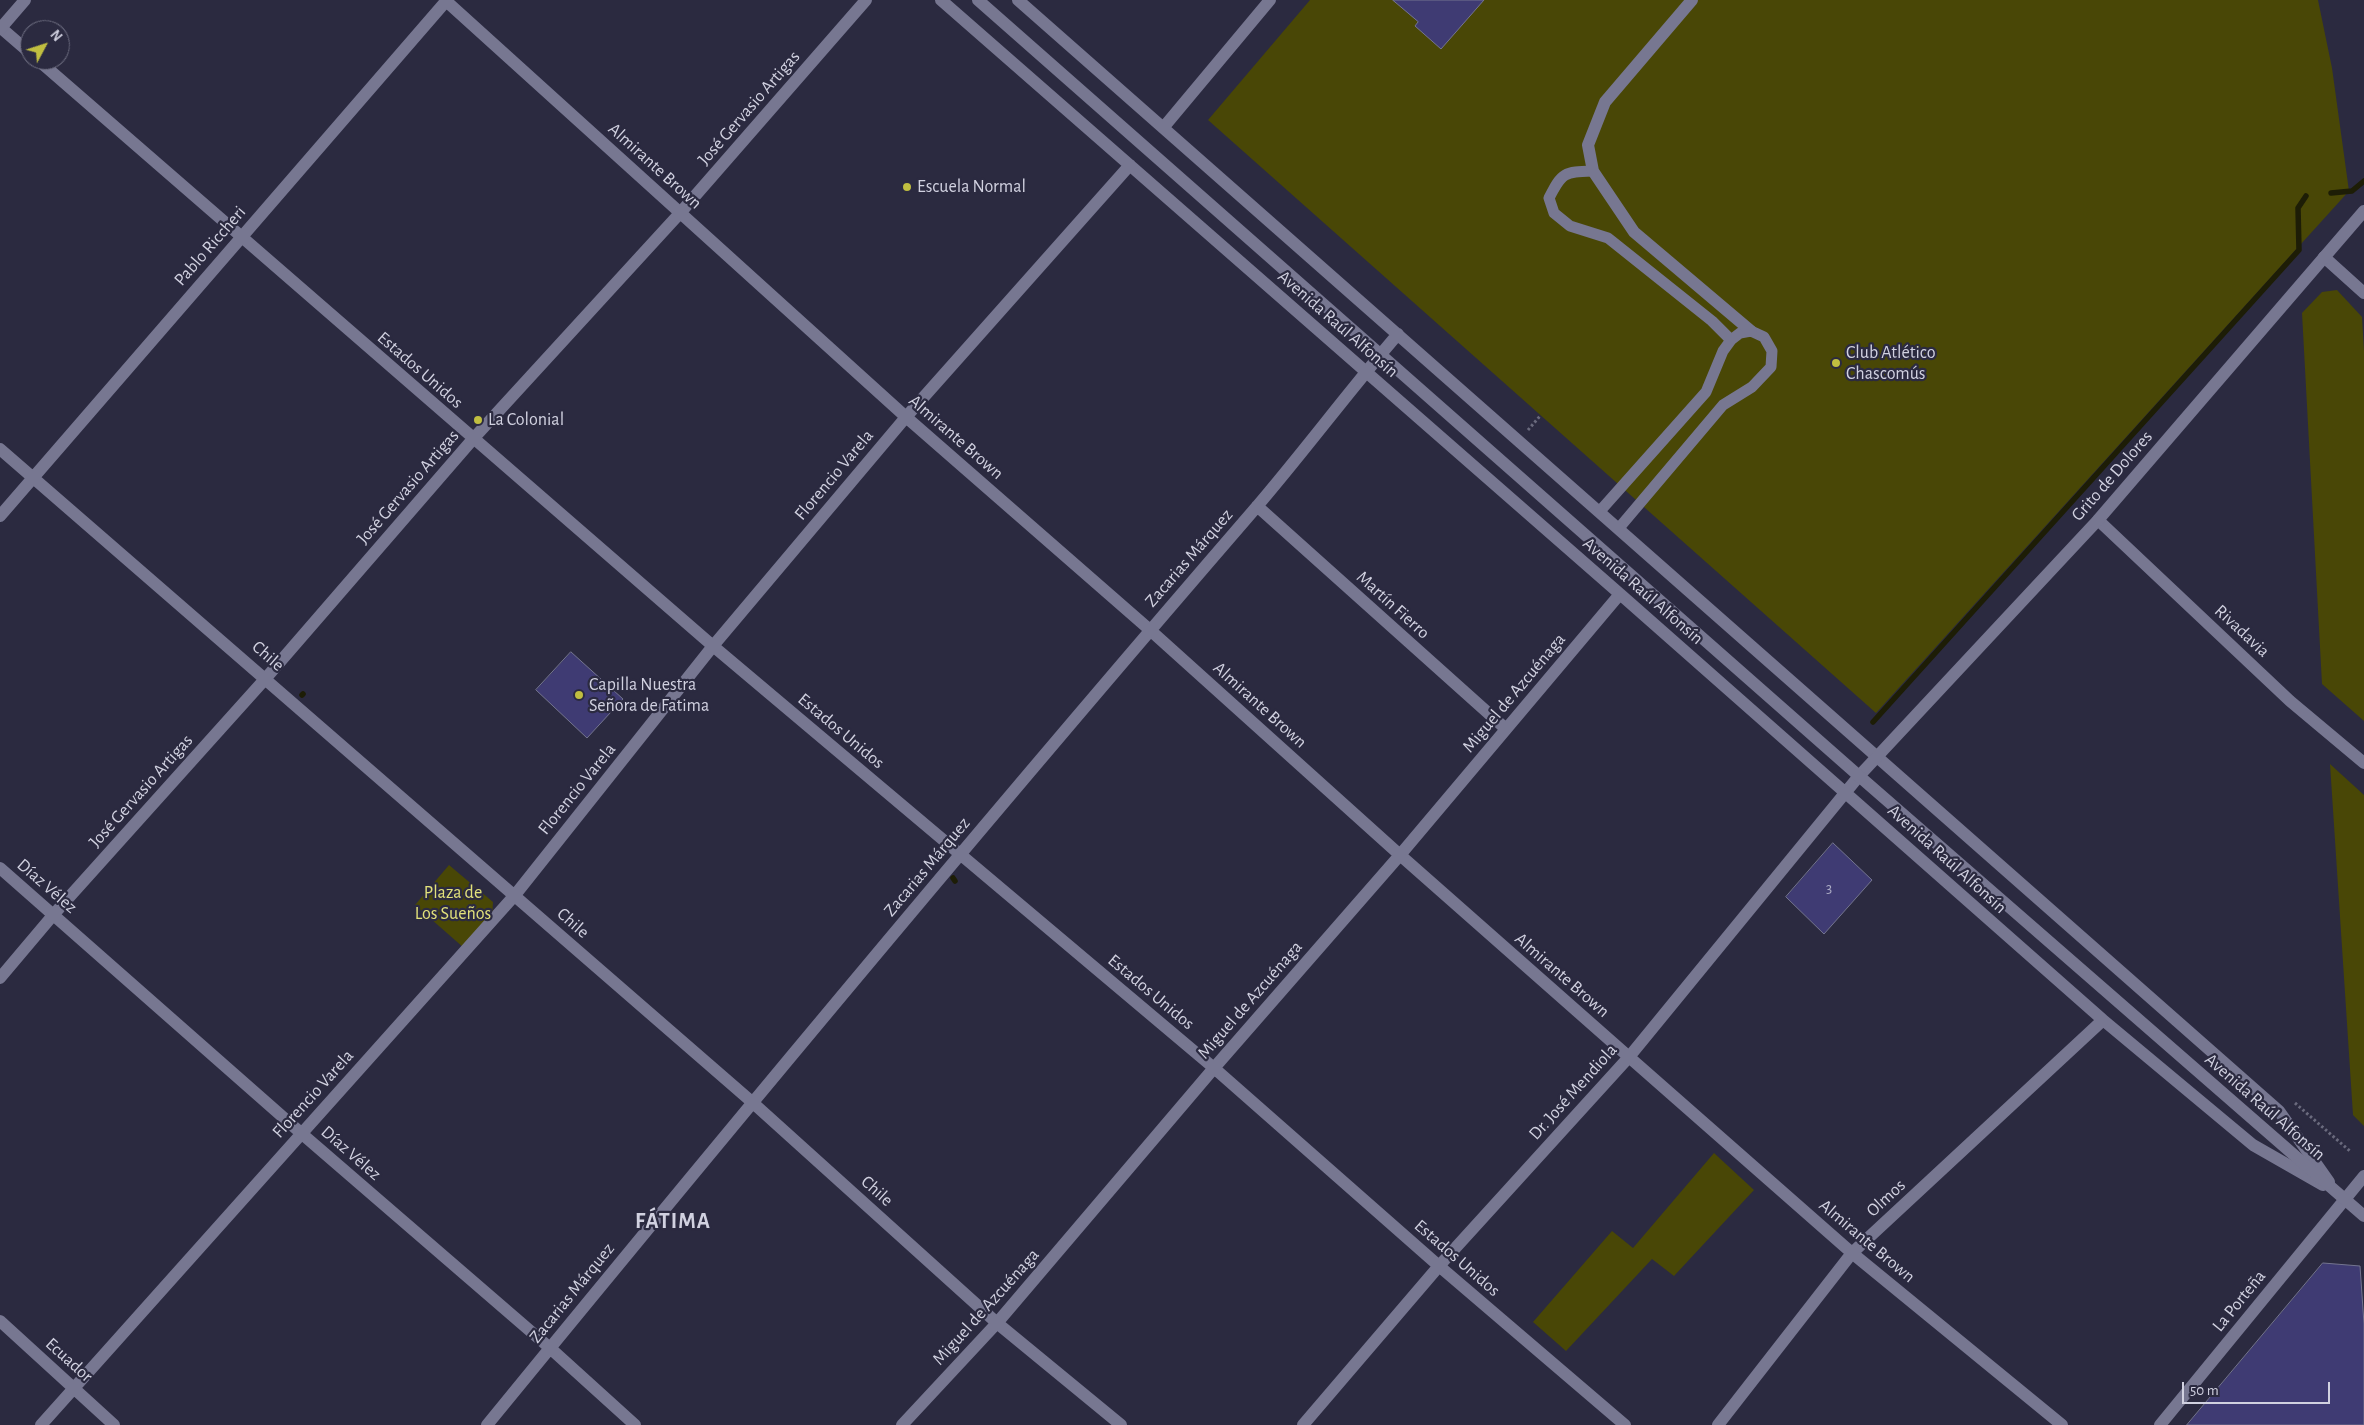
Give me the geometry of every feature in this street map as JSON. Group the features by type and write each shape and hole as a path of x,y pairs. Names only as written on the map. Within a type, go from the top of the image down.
{"street":[{"path":"20,45 0,28 25,0"},
{"name":"Almirante Brown","path":"446,0 906,416 1150,630 1400,855 1629,1057 1852,1253 2062,1425"},
{"name":"Pablo Riccheri","path":"0,516 446,0"},
{"name":"José Gervasio Artigas","path":"0,978 54,914 266,678 473,439 681,212 866,0"},
{"name":"Avenida Raúl Alfonsín","path":"941,0 1620,594 2103,1020 2253,1146 2334,1191"},
{"name":"Avenida Raúl Alfonsín","path":"978,0 1860,776 2364,1216"},
{"name":"Avenida Raúl Alfonsín","path":"1018,0 2280,1111 2334,1191"},
{"path":"1163,128 1270,0"},
{"path":"1692,0 1605,102 1588,145 1593,172 1634,232 1751,331"},
{"name":"Estados Unidos","path":"49,70 240,238 713,646 1214,1068 1439,1266 1626,1425"},
{"name":"Florencio Varela","path":"41,1425 515,895 713,646 906,416 1130,165"},
{"name":"Grito de Dolores","path":"1860,776 2098,520 2364,211"},
{"path":"2324,257 2364,293"},
{"name":"Zacarias Márquez","path":"487,1425 752,1102 1257,506 1398,334"},
{"name":"Chile","path":"0,449 752,1102 997,1323 1121,1425"},
{"name":"Martín Fierro","path":"1257,506 1506,729"},
{"name":"Rivadavia","path":"2098,520 2290,700 2364,764"},
{"name":"Miguel de Azcuénaga","path":"902,1425 997,1323 1214,1068 1400,855 1620,594"},
{"name":"Dr. José Mendiola","path":"1303,1425 1439,1266 1629,1057 1860,776"},
{"name":"Díaz Vélez","path":"0,868 301,1133 550,1348 635,1425"},
{"name":"Olmos","path":"1718,1425 1852,1253 2103,1020"},
{"name":"La Porteña","path":"2160,1425 2364,1176"},
{"name":"Ecuador","path":"0,1321 114,1425"}],"lane":[{"path":"1593,172 1569,172 1557,181 1549,198 1554,213 1570,226 1608,238 1712,321 1730,340"},
{"path":"1600,511 1706,392 1723,351 1730,340 1740,333 1751,331 1764,337 1772,351 1771,367 1752,387 1723,405 1619,528"}],"green space":[{"name":"Club Atlético Chascomús","path":"1310,0 2318,0 2332,68 2349,191 1876,713 1208,120"},
{"path":"2337,290 2362,317 2364,351 2364,721 2322,684 2302,313 2322,292"},
{"path":"2330,764 2364,795 2364,1126 2353,1115"},
{"name":"Plaza de Los Sueños","path":"449,865 493,902 492,917 464,948 415,905"},
{"path":"1714,1153 1754,1190 1674,1276 1652,1259 1566,1351 1533,1322 1612,1231 1633,1248"}],"building":[{"path":"1393,0 1484,0 1441,49 1415,26 1418,22"},
{"name":"Capilla Nuestra Señora de Fatima","path":"571,652 623,699 587,738 536,690"},
{"path":"1833,843 1872,880 1824,934 1786,897"},
{"path":"2323,1263 2360,1266 2364,1324 2364,1425 2187,1425"}],"waterway":[{"path":"2331,193 2352,191 2364,181"},
{"path":"1873,722 2299,250 2298,208 2306,196"}],"place":[{"name":"Escuela Normal","path":"907,187"},
{"name":"Club Atlético Chascomús","path":"1836,363"},
{"name":"La Colonial","path":"478,420"},
{"name":"Capilla Nuestra Señora de Fatima","path":"579,695"}],"district":[{"name":"FÁTIMA","path":"673,1221"}]}
